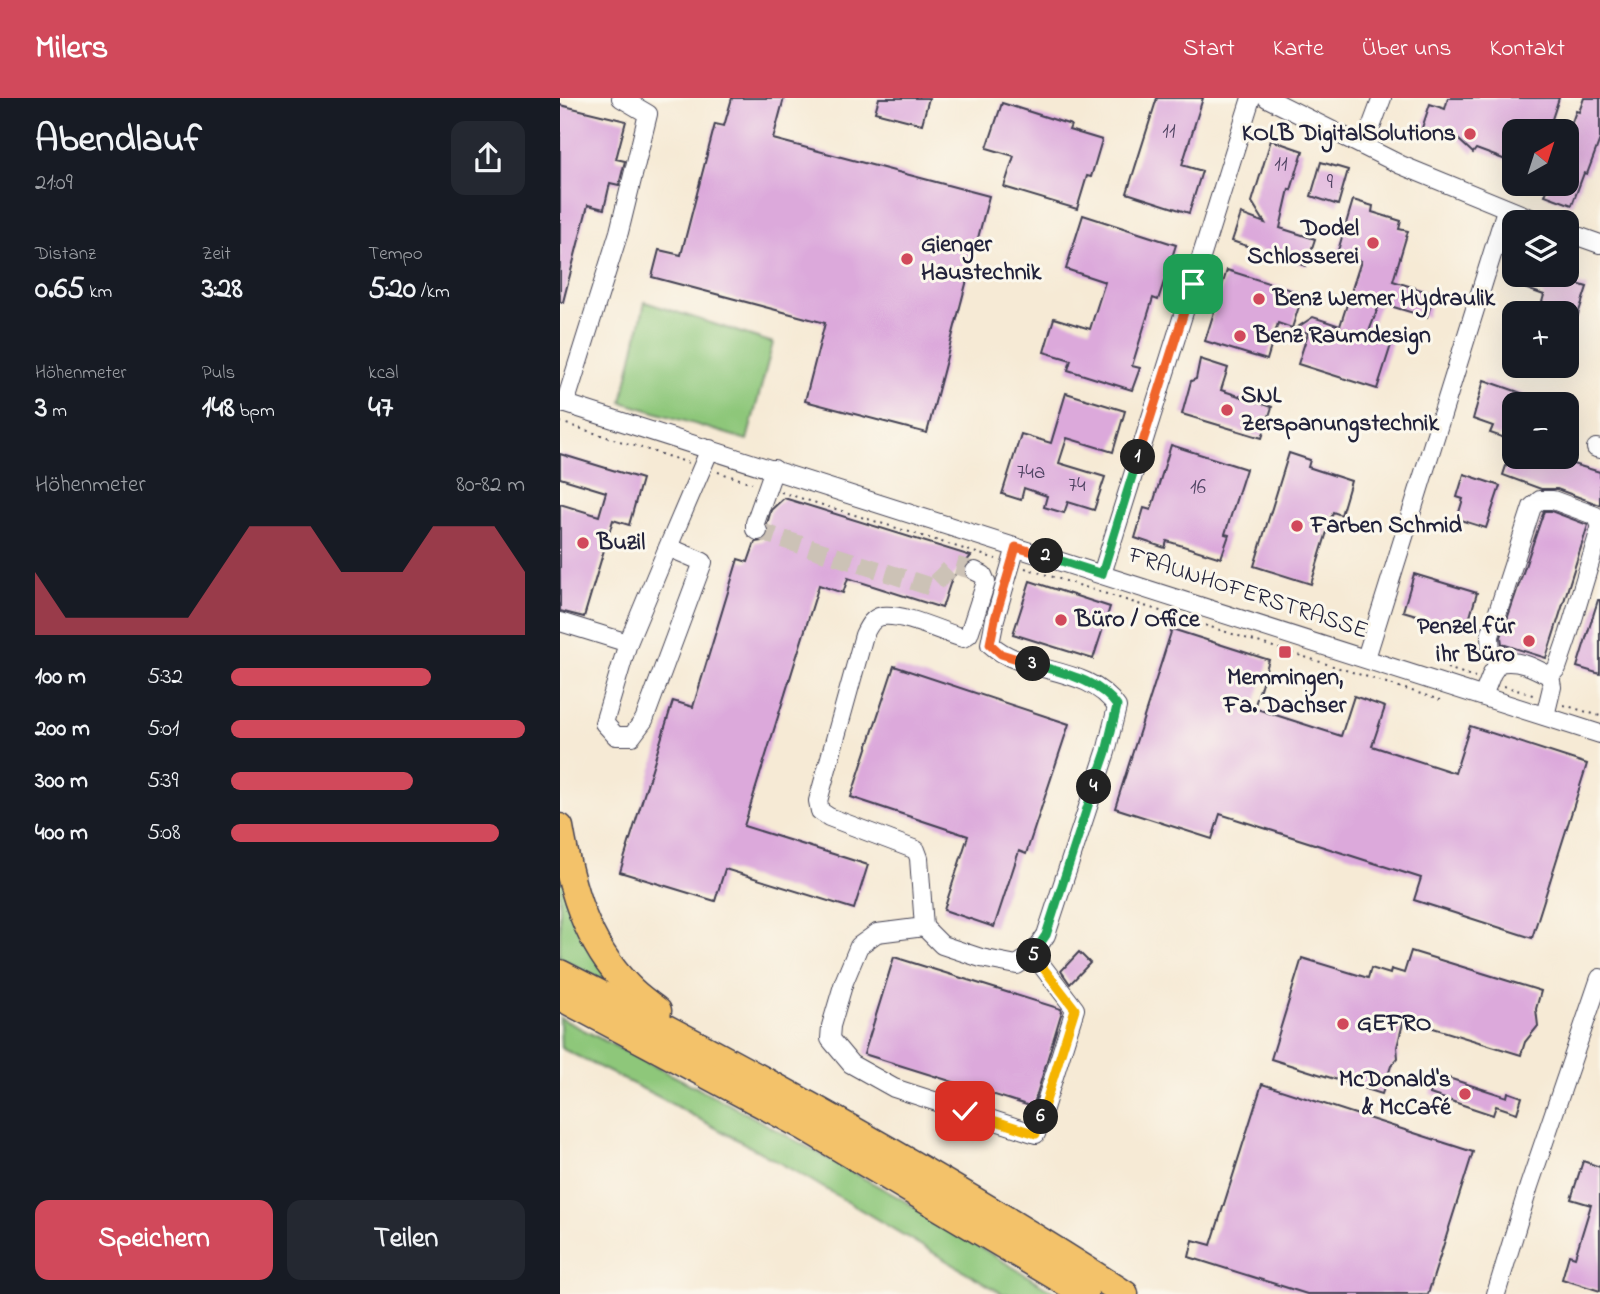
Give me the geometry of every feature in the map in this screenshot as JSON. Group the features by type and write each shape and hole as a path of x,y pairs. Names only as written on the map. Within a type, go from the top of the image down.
{"highway":[{"path":"560,827 569,878 579,908 612,967 629,988 662,1013 733,1052 754,1075"},
{"path":"560,973 754,1075 937,1179 1125,1294"},
{"path":"560,998 806,1128 1085,1294"}],"street":[{"path":"562,403 620,232 648,114 621,98"},
{"path":"1102,574 1251,98"},
{"path":"1267,98 1288,103 1364,146 1506,210"},
{"path":"1364,146 1382,98"},
{"path":"1366,658 1502,223"},
{"path":"1579,237 1600,244"},
{"name":"FRAUNHOFERSTRASSE","path":"562,403 774,468 1015,555 1102,574 1600,734"},
{"path":"668,547 703,562 644,720 632,736 616,736 604,723 628,643 668,547 710,449"},
{"path":"758,531 755,529 755,523 774,468"},
{"path":"1499,663 1491,653 1490,636 1532,507 1540,500 1553,500 1596,516 1600,526 1568,636 1557,668 1550,676"},
{"path":"975,571 983,575 986,582 969,634 963,638 901,618 881,616 870,623 818,801 820,811 829,817 916,850 919,858 924,927 942,944 981,958 1017,965 1033,954 1046,935 1106,752 1117,706 1110,696 1081,679 1001,654 990,644 1015,555"},
{"path":"560,622 628,643"},
{"path":"1483,696 1499,663 1511,661 1534,667 1550,676"},
{"path":"1545,716 1552,687 1550,676"},
{"path":"924,927 877,933 859,946 844,982 831,1026 830,1039 851,1064 894,1088 1036,1134 1075,1009 1033,954"},
{"path":"1496,1294 1529,1186 1600,978"}],"path":[{"path":"560,422 769,488 1015,555 1439,699"}],"green space":[{"path":"645,302 773,343 747,440 622,402"},
{"path":"560,859 609,984 560,958"},
{"path":"560,1018 729,1104 898,1197 1057,1294 1003,1294 802,1175 659,1097 561,1048"}],"building":[{"path":"732,98 784,98 773,139 989,196 927,433 805,401 825,323 652,277 659,250 681,255 715,124 724,126"},
{"path":"879,98 929,98 922,124 875,112"},
{"path":"1157,98 1203,98 1182,165 1202,171 1189,213 1127,193"},
{"path":"1448,98 1559,98 1552,119 1502,119 1502,159 1476,149 1473,153 1459,140 1422,128 1430,104 1445,109"},
{"path":"1584,98 1600,98 1600,139 1587,174 1584,173 1579,186 1579,119 1573,119 1576,111 1579,112"},
{"path":"1002,103 1071,125 1069,130 1102,140 1091,177 1087,176 1077,209 1004,187 1014,156 987,148"},
{"path":"560,105 626,121 616,159 625,161 619,185 610,183 604,209 588,205 563,302 560,302"},
{"path":"1271,140 1303,151 1291,190 1289,189 1280,228 1315,239 1306,266 1232,241 1241,214 1265,223 1252,202"},
{"path":"1321,162 1348,170 1338,205 1311,196"},
{"path":"1548,196 1575,196 1572,205"},
{"path":"1353,200 1373,206 1372,212 1401,221 1399,229 1408,231 1393,281 1434,294 1427,317 1380,303 1368,334 1392,342 1377,389 1298,364 1308,333 1295,329 1313,317 1340,326 1361,261 1337,254"},
{"path":"1083,215 1176,245 1158,300 1153,298 1132,366 1140,368 1132,390 1068,370 1071,360 1044,352 1054,318 1090,329 1105,282 1066,269"},
{"path":"1227,270 1303,294 1292,328 1278,323 1267,360 1205,341"},
{"path":"1579,285 1587,287 1579,311 1579,301 1542,301 1544,295 1521,287 1579,287"},
{"name":"SNL Zerspanungstechnik","path":"1200,359 1228,368 1221,390 1272,407 1262,438 1182,414 1191,381 1196,379"},
{"path":"1484,380 1518,392 1502,392 1502,437 1490,433 1493,426 1473,419"},
{"path":"1066,393 1125,411 1113,452 1067,438 1059,463 1105,477 1094,510 1068,502 1064,513 1044,507 1047,496 1024,488 1021,500 1002,494 1021,434 1051,443"},
{"path":"1171,445 1246,469 1225,534 1229,535 1221,558 1167,541 1165,548 1135,538 1144,508 1151,510"},
{"name":"Farben Schmid","path":"1289,453 1310,460 1308,467 1351,481 1341,515 1333,512 1311,584 1254,566"},
{"name":"Buzil","path":"560,454 642,479 629,525 613,520 584,617 560,611 560,504 599,516 606,492 560,478"},
{"path":"1579,466 1600,472 1600,505 1557,489 1541,489 1503,475 1505,469 1579,469"},
{"path":"1464,474 1500,486 1486,528 1457,519 1463,499 1457,497"},
{"path":"784,498 971,556 952,578 942,608 848,578 843,593 819,585 744,826 868,865 854,909 725,869 715,901 620,872 673,701 693,707 738,559 748,562 755,542 767,538 771,510"},
{"path":"1544,511 1551,511 1588,525 1546,658 1502,644 1501,637"},
{"path":"1414,574 1477,593 1466,630 1403,611"},
{"name":"Büro / Office","path":"1030,581 1110,607 1093,659 1013,634"},
{"path":"1600,600 1600,674 1577,667"},
{"path":"1172,629 1269,660 1254,708 1341,736 1354,696 1385,707 1372,746 1455,773 1470,726 1587,764 1532,938 1414,900 1421,878 1220,814 1212,839 1115,808"},
{"path":"894,666 1069,724 1026,854 1019,851 994,927 944,910 968,836 851,797"},
{"name":"GEFRO","path":"1411,951 1541,991 1536,1009 1538,1026 1525,1042 1521,1055 1404,1019 1397,1047 1398,1058 1391,1066 1382,1094 1271,1059 1302,958 1368,978 1371,968 1390,974 1391,969 1404,973"},
{"path":"1079,952 1090,963 1070,984 1061,971"},
{"path":"894,957 1061,1009 1033,1107 864,1054"},
{"name":"McDonald's & McCafé","path":"1436,1074 1507,1097 1508,1092 1522,1097 1517,1113 1496,1106 1493,1115 1430,1094"},
{"path":"1262,1084 1473,1152 1428,1294 1307,1294 1189,1257 1193,1240 1211,1245"},
{"path":"1583,1161 1600,1167 1600,1291 1562,1279 1569,1255 1575,1257 1591,1205 1571,1199"}],"tunnel":[{"path":"758,531 931,587 954,565 975,571"}],"place":[{"name":"KOLB DigitalSolutions","path":"1470,134"},
{"name":"Dodel Schlosserei","path":"1373,243"},
{"name":"Gienger Haustechnik","path":"907,259"},
{"name":"Benz Werner Hydraulik","path":"1259,299"},
{"name":"Benz Raumdesign","path":"1240,336"},
{"name":"SNL Zerspanungstechnik","path":"1227,410"},
{"name":"Farben Schmid","path":"1297,526"},
{"name":"Buzil","path":"583,543"},
{"name":"Büro / Office","path":"1061,620"},
{"name":"Penzel für ihr Büro","path":"1529,641"},
{"name":"Memmingen, Fa. Dachser","path":"1285,652"},
{"name":"GEFRO","path":"1343,1024"},
{"name":"McDonald's & McCafé","path":"1465,1094"}],"route":[{"path":"965,1111 1036,1134 1075,1009 1033,954 1046,935 1106,752 1117,706 1110,696 1081,679 1001,654 990,644 995,619 1016,547 1102,574 1193,284"}]}
